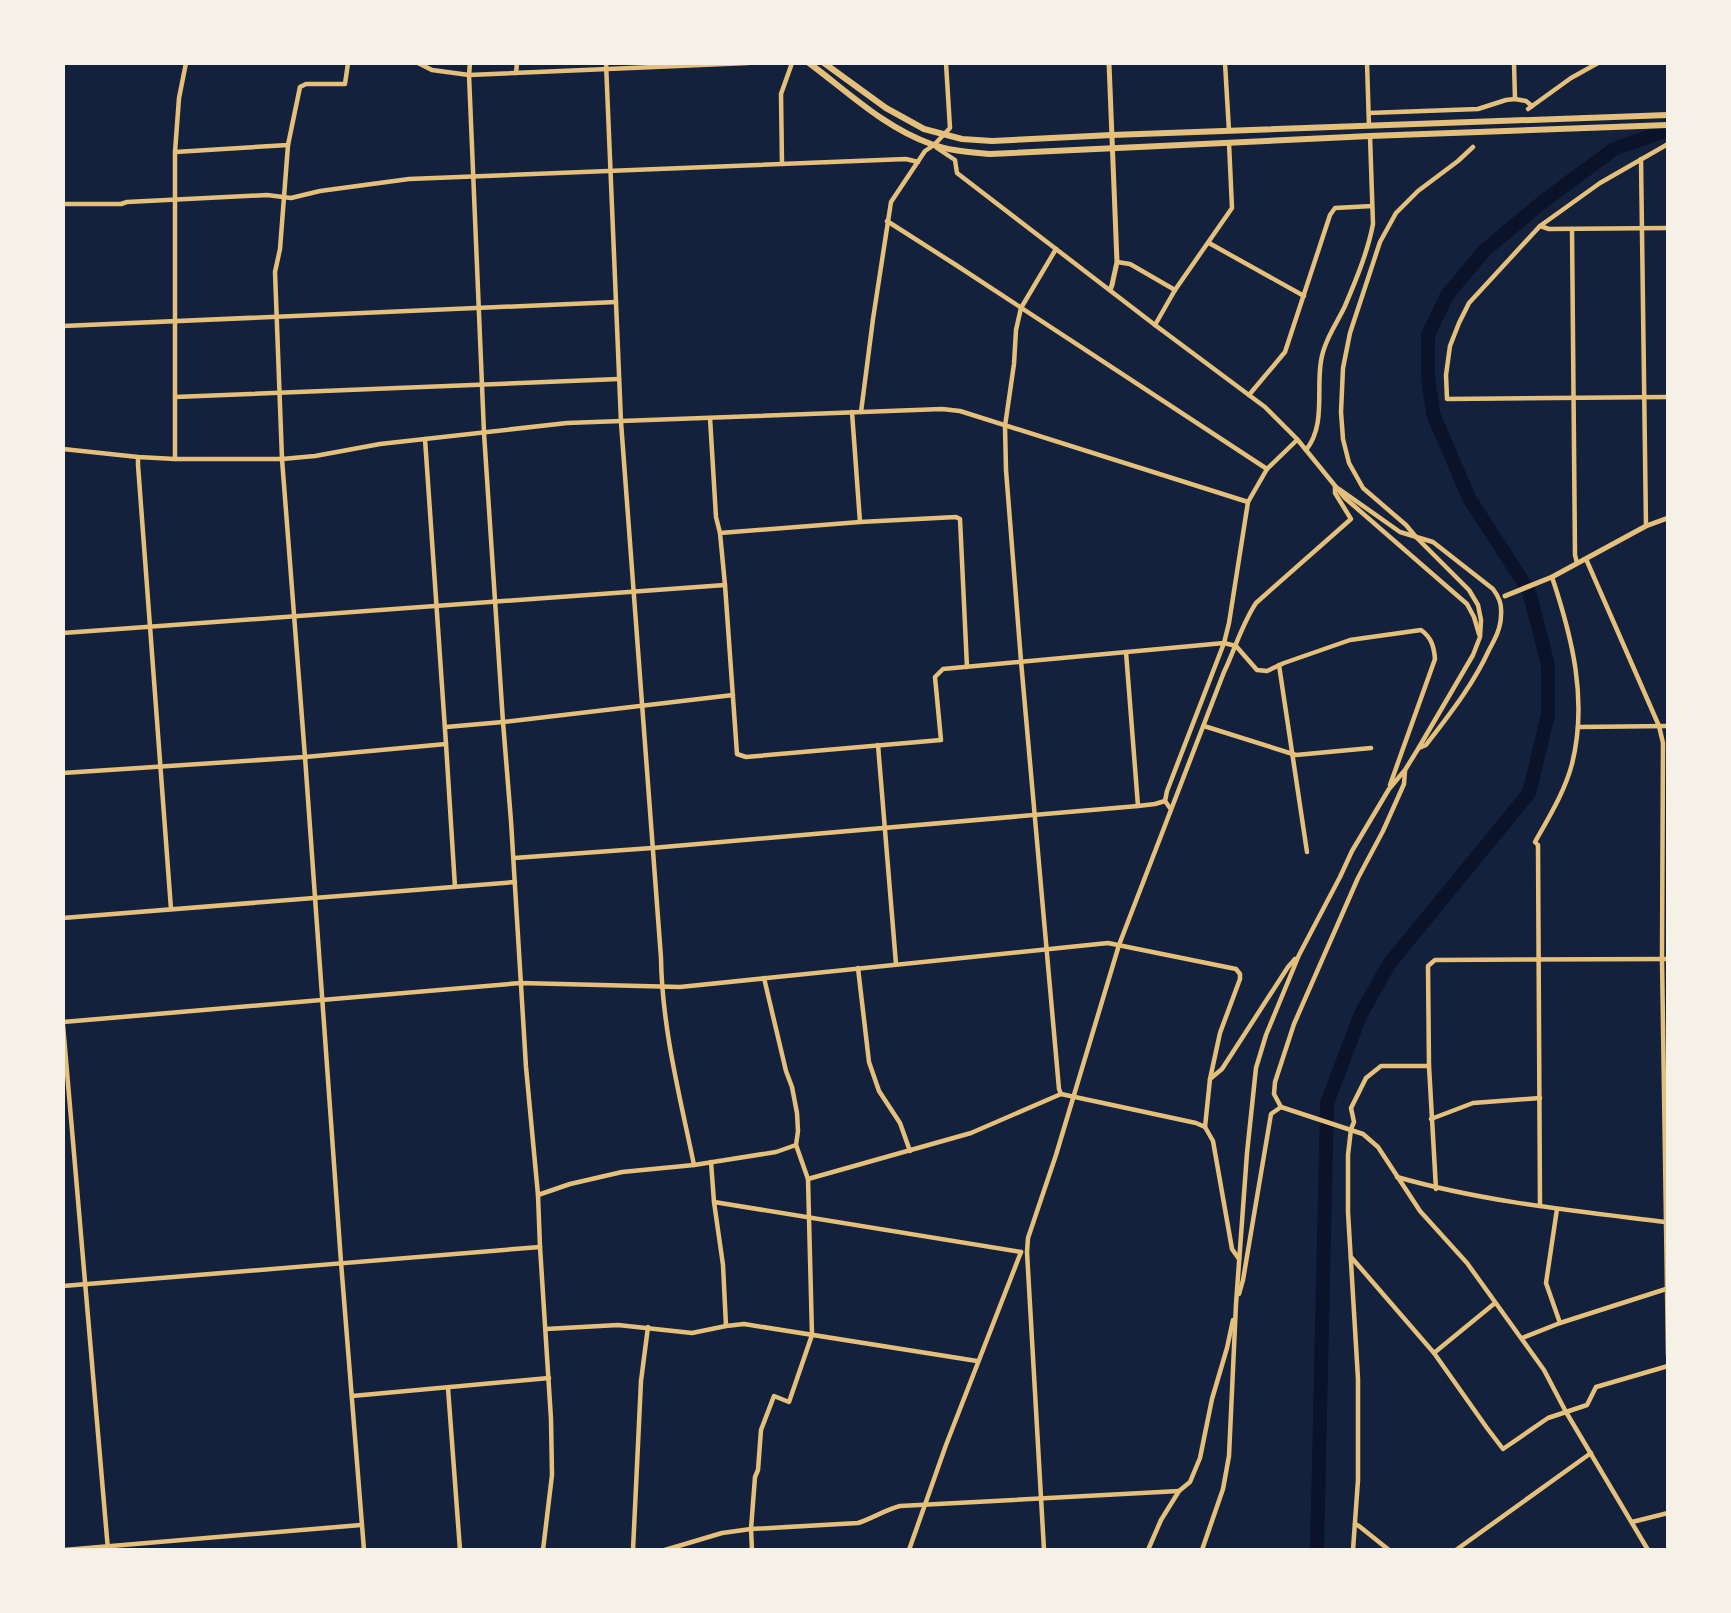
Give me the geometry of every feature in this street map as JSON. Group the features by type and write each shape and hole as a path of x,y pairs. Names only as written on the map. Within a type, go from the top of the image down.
{"main road":[{"path":"809,63 881,118 917,139 961,151 990,154 1668,125"},
{"path":"824,63 886,108 924,129 962,139 992,141 1668,115"}],"street":[{"path":"175,459 175,152 179,98 186,63"},
{"path":"348,63 345,84 300,87 288,145 280,249 275,272 282,459 293,617 364,1550"},
{"path":"418,63 432,70 469,75 606,66 748,63"},
{"path":"470,63 484,433 549,1378 552,1475 543,1550"},
{"path":"516,73 517,63"},
{"path":"782,164 780,94 792,63"},
{"path":"861,412 891,202 925,151 950,128 946,63"},
{"path":"1109,63 1117,262 1110,290"},
{"path":"1225,63 1229,132"},
{"path":"1367,63 1369,127"},
{"path":"1514,63 1515,99"},
{"path":"1369,113 1478,109 1515,99 1525,101 1530,107 1598,63"},
{"path":"606,66 621,422 662,986 694,1165"},
{"path":"1306,450 1315,433 1320,405 1321,361 1325,347 1345,304 1373,224 1370,136"},
{"path":"1155,325 1175,290 1232,208 1229,143"},
{"path":"1668,144 1600,183 1540,226 1469,303 1450,346 1446,375 1447,399 1668,397"},
{"path":"175,152 288,145"},
{"path":"934,145 955,160 957,173 1265,407 1297,439 1345,498 1467,604 1480,637"},
{"path":"1202,1550 1223,1489 1229,1456 1247,1153 1256,1068 1274,1013 1299,955 1352,851 1389,789 1418,749 1480,637 1478,605 1469,590 1406,525 1363,488 1349,463 1343,439 1341,412 1343,368 1350,333 1380,242 1396,213 1418,191 1473,147"},
{"path":"1641,158 1646,526"},
{"path":"63,204 121,204 267,195 284,198 376,183 473,176 906,159 918,162"},
{"path":"1249,395 1285,352 1330,215 1335,208 1372,206"},
{"path":"887,221 1267,469"},
{"path":"1540,226 1549,229 1668,228"},
{"path":"1572,229 1577,563"},
{"path":"1209,243 1304,296"},
{"path":"1056,249 1021,309 1016,330 1005,426 1021,661 1061,1094"},
{"path":"1117,262 1130,264 1175,290"},
{"path":"63,326 616,302"},
{"path":"175,397 619,379"},
{"path":"63,449 175,459 282,459 380,444 566,423 942,409 960,411 1248,502"},
{"path":"852,412 860,522"},
{"path":"710,418 737,754 746,757 941,740 935,677 943,669 1224,643 1236,646 1257,670 1267,671 1350,640 1421,630 1429,635 1435,659 1389,789"},
{"path":"425,439 455,887"},
{"path":"1171,809 1165,801 1167,791 1229,624 1248,502 1267,469 1297,439"},
{"path":"138,457 171,909"},
{"path":"1335,486 1400,532 1433,542 1502,598 1499,630 1481,668 1426,745 1418,749"},
{"path":"909,1550 977,1361 1024,1252 1119,945 1245,619 1256,603 1351,519 1335,493 1335,486"},
{"path":"720,533 860,522 956,517 960,519 967,667"},
{"path":"1502,598 1550,578 1646,526 1668,518"},
{"path":"1586,559 1659,726 1663,743 1668,1355"},
{"path":"1540,1206 1538,845 1535,842 1567,781 1573,763 1578,727 1576,670 1572,645 1550,578"},
{"path":"63,633 725,585"},
{"path":"1126,652 1138,806"},
{"path":"1279,665 1307,852"},
{"path":"445,727 733,695"},
{"path":"1204,726 1296,755 1371,748"},
{"path":"1578,727 1668,726"},
{"path":"63,774 446,744"},
{"path":"878,745 896,964"},
{"path":"1405,770 1404,784 1358,878 1294,1024 1275,1082 1274,1094 1282,1107 1351,1129 1363,1134 1378,1147 1420,1212 1467,1263 1544,1370 1612,1492 1648,1550"},
{"path":"514,858 1138,806 1165,801"},
{"path":"63,918 515,882"},
{"path":"108,1548 63,1023 522,982 680,987 1108,943 1119,945 1236,969 1240,974 1220,1033 1210,1079 1205,1127 1213,1141 1232,1249 1240,1260"},
{"path":"1210,1079 1222,1069 1288,967 1299,955"},
{"path":"1436,1189 1429,1066 1428,965 1435,960 1665,959"},
{"path":"858,968 869,1062 879,1091 900,1123 910,1151"},
{"path":"752,1550 751,1529 761,1430 774,1396 789,1402 812,1335 808,1179 796,1145 797,1113 764,978"},
{"path":"1353,1550 1358,1480 1357,1379 1348,1212 1348,1155 1354,1122 1351,1108 1366,1078 1381,1066 1429,1066"},
{"path":"808,1179 971,1133 1061,1094 1205,1127"},
{"path":"1431,1119 1473,1103 1540,1098"},
{"path":"1148,1550 1161,1520 1179,1491 1191,1482 1200,1458 1212,1399 1243,1280 1271,1114 1282,1107"},
{"path":"538,1195 622,1171 694,1165 776,1152 796,1145"},
{"path":"711,1162 723,1265 726,1326"},
{"path":"1396,1177 1436,1189 1557,1209 1665,1222"},
{"path":"714,1202 1024,1252"},
{"path":"1557,1209 1546,1283 1560,1324"},
{"path":"63,1286 540,1247"},
{"path":"1024,1252 1044,1550"},
{"path":"1350,1256 1434,1353 1503,1448 1548,1418 1587,1405 1596,1387 1668,1366"},
{"path":"1522,1338 1667,1289"},
{"path":"1434,1353 1495,1303"},
{"path":"546,1329 618,1325 692,1333 744,1324 977,1361"},
{"path":"633,1550 640,1381 648,1327"},
{"path":"352,1396 549,1378"},
{"path":"448,1388 460,1550"},
{"path":"1456,1550 1591,1454"},
{"path":"665,1550 751,1529 858,1523 900,1506 1179,1491"},
{"path":"1632,1522 1668,1513"},
{"path":"1355,1524 1389,1550"},
{"path":"64,1550 361,1525"}],"waterway":[{"path":"1317,1550 1327,1103 1360,1016 1389,964 1529,793 1548,715 1548,665 1529,591 1469,498 1433,414 1428,376 1428,335 1447,295 1484,251 1541,203 1614,149 1668,130"}]}
